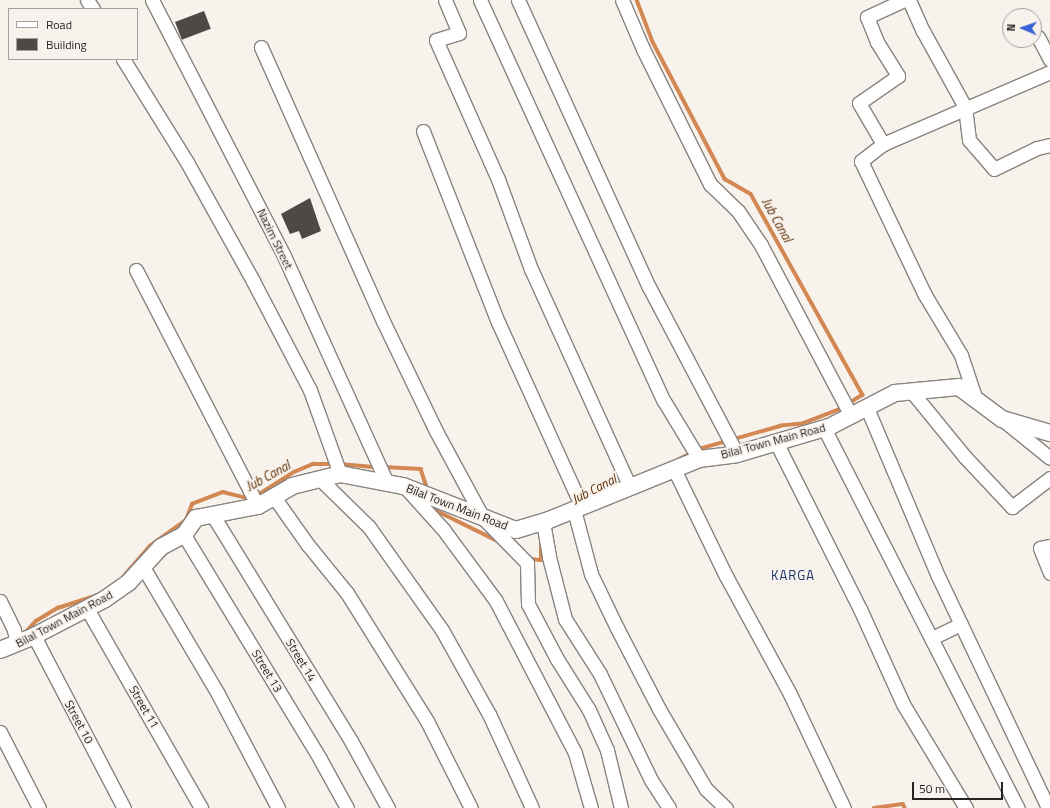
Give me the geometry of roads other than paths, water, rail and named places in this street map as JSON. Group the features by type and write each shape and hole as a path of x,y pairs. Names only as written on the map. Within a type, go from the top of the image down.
{"street":[{"name":"Nazim Street","path":"152,0 284,256 387,483"},
{"path":"445,0 459,33 436,40 498,179 531,268 630,487"},
{"path":"480,0 664,401 699,459"},
{"path":"518,0 649,287 737,454"},
{"path":"622,0 646,56 710,184 738,211 761,246 851,416"},
{"path":"883,144 860,103 898,76 877,42 867,17 904,0"},
{"path":"910,0 923,31 965,107 969,140 994,169 1037,148 1050,145"},
{"path":"1042,45 1050,60"},
{"path":"261,46 383,321 436,431 483,518 527,563 528,604 557,659 589,710 607,750 621,808"},
{"path":"124,60 188,164 257,288 310,390 340,474"},
{"path":"976,400 961,355 925,295 862,161 883,144 965,107 1050,72"},
{"path":"423,131 498,322 578,508 591,574 617,628 660,709 706,789 726,808"},
{"path":"136,270 258,506"},
{"name":"Bilal Town Main Road","path":"0,650 34,636 86,607 105,599 129,582 161,547 184,535 196,518 258,506 292,486 321,480 340,474 403,486 516,530 543,522 699,459 737,454 824,428 895,393 959,387 1002,419 1050,433"},
{"path":"912,392 965,458 1012,507 1050,478"},
{"path":"867,408 961,624 1048,808"},
{"path":"1002,419 1050,458"},
{"path":"824,428 1018,808"},
{"path":"776,442 860,609 903,704 940,768 966,808"},
{"path":"674,469 726,576 790,694 844,808"},
{"path":"321,480 369,527 442,630 489,714 532,808"},
{"path":"403,486 443,529 496,601 574,753 591,808"},
{"path":"274,497 308,545 347,593 427,721 471,808"},
{"name":"Street 14","path":"212,514 351,742 388,808"},
{"path":"543,522 549,557 566,619 600,674 651,780 669,808"},
{"name":"Street 13","path":"184,535 320,759 347,808"},
{"path":"1050,546 1040,548 1050,573"},
{"path":"143,567 218,694 278,808"},
{"path":"0,601 14,630 16,644"},
{"name":"Street 11","path":"86,607 201,808"},
{"path":"932,638 961,624"},
{"name":"Street 10","path":"34,636 124,808"},
{"path":"0,732 39,808"}],"waterway":[{"name":"Jub Canal","path":"637,0 653,42 725,179 751,194 863,395 841,409 803,424 782,426 697,450"},
{"name":"Jub Canal","path":"679,459 692,453"},
{"name":"Jub Canal","path":"256,496 294,472 313,464 334,464"},
{"name":"Jub Canal","path":"340,464 376,467"},
{"name":"Jub Canal","path":"384,467 421,469 428,490"},
{"name":"Jub Canal","path":"124,576 150,546 186,520 192,504 223,492 251,499"},
{"name":"Jub Canal","path":"434,504 437,511 496,540"},
{"name":"Jub Canal","path":"529,559 541,560 541,544"},
{"name":"Jub Canal","path":"26,632 36,621 58,608 96,596"},
{"path":"874,808 903,804 905,808"}],"district":[{"name":"KARGA","path":"793,575"}]}
